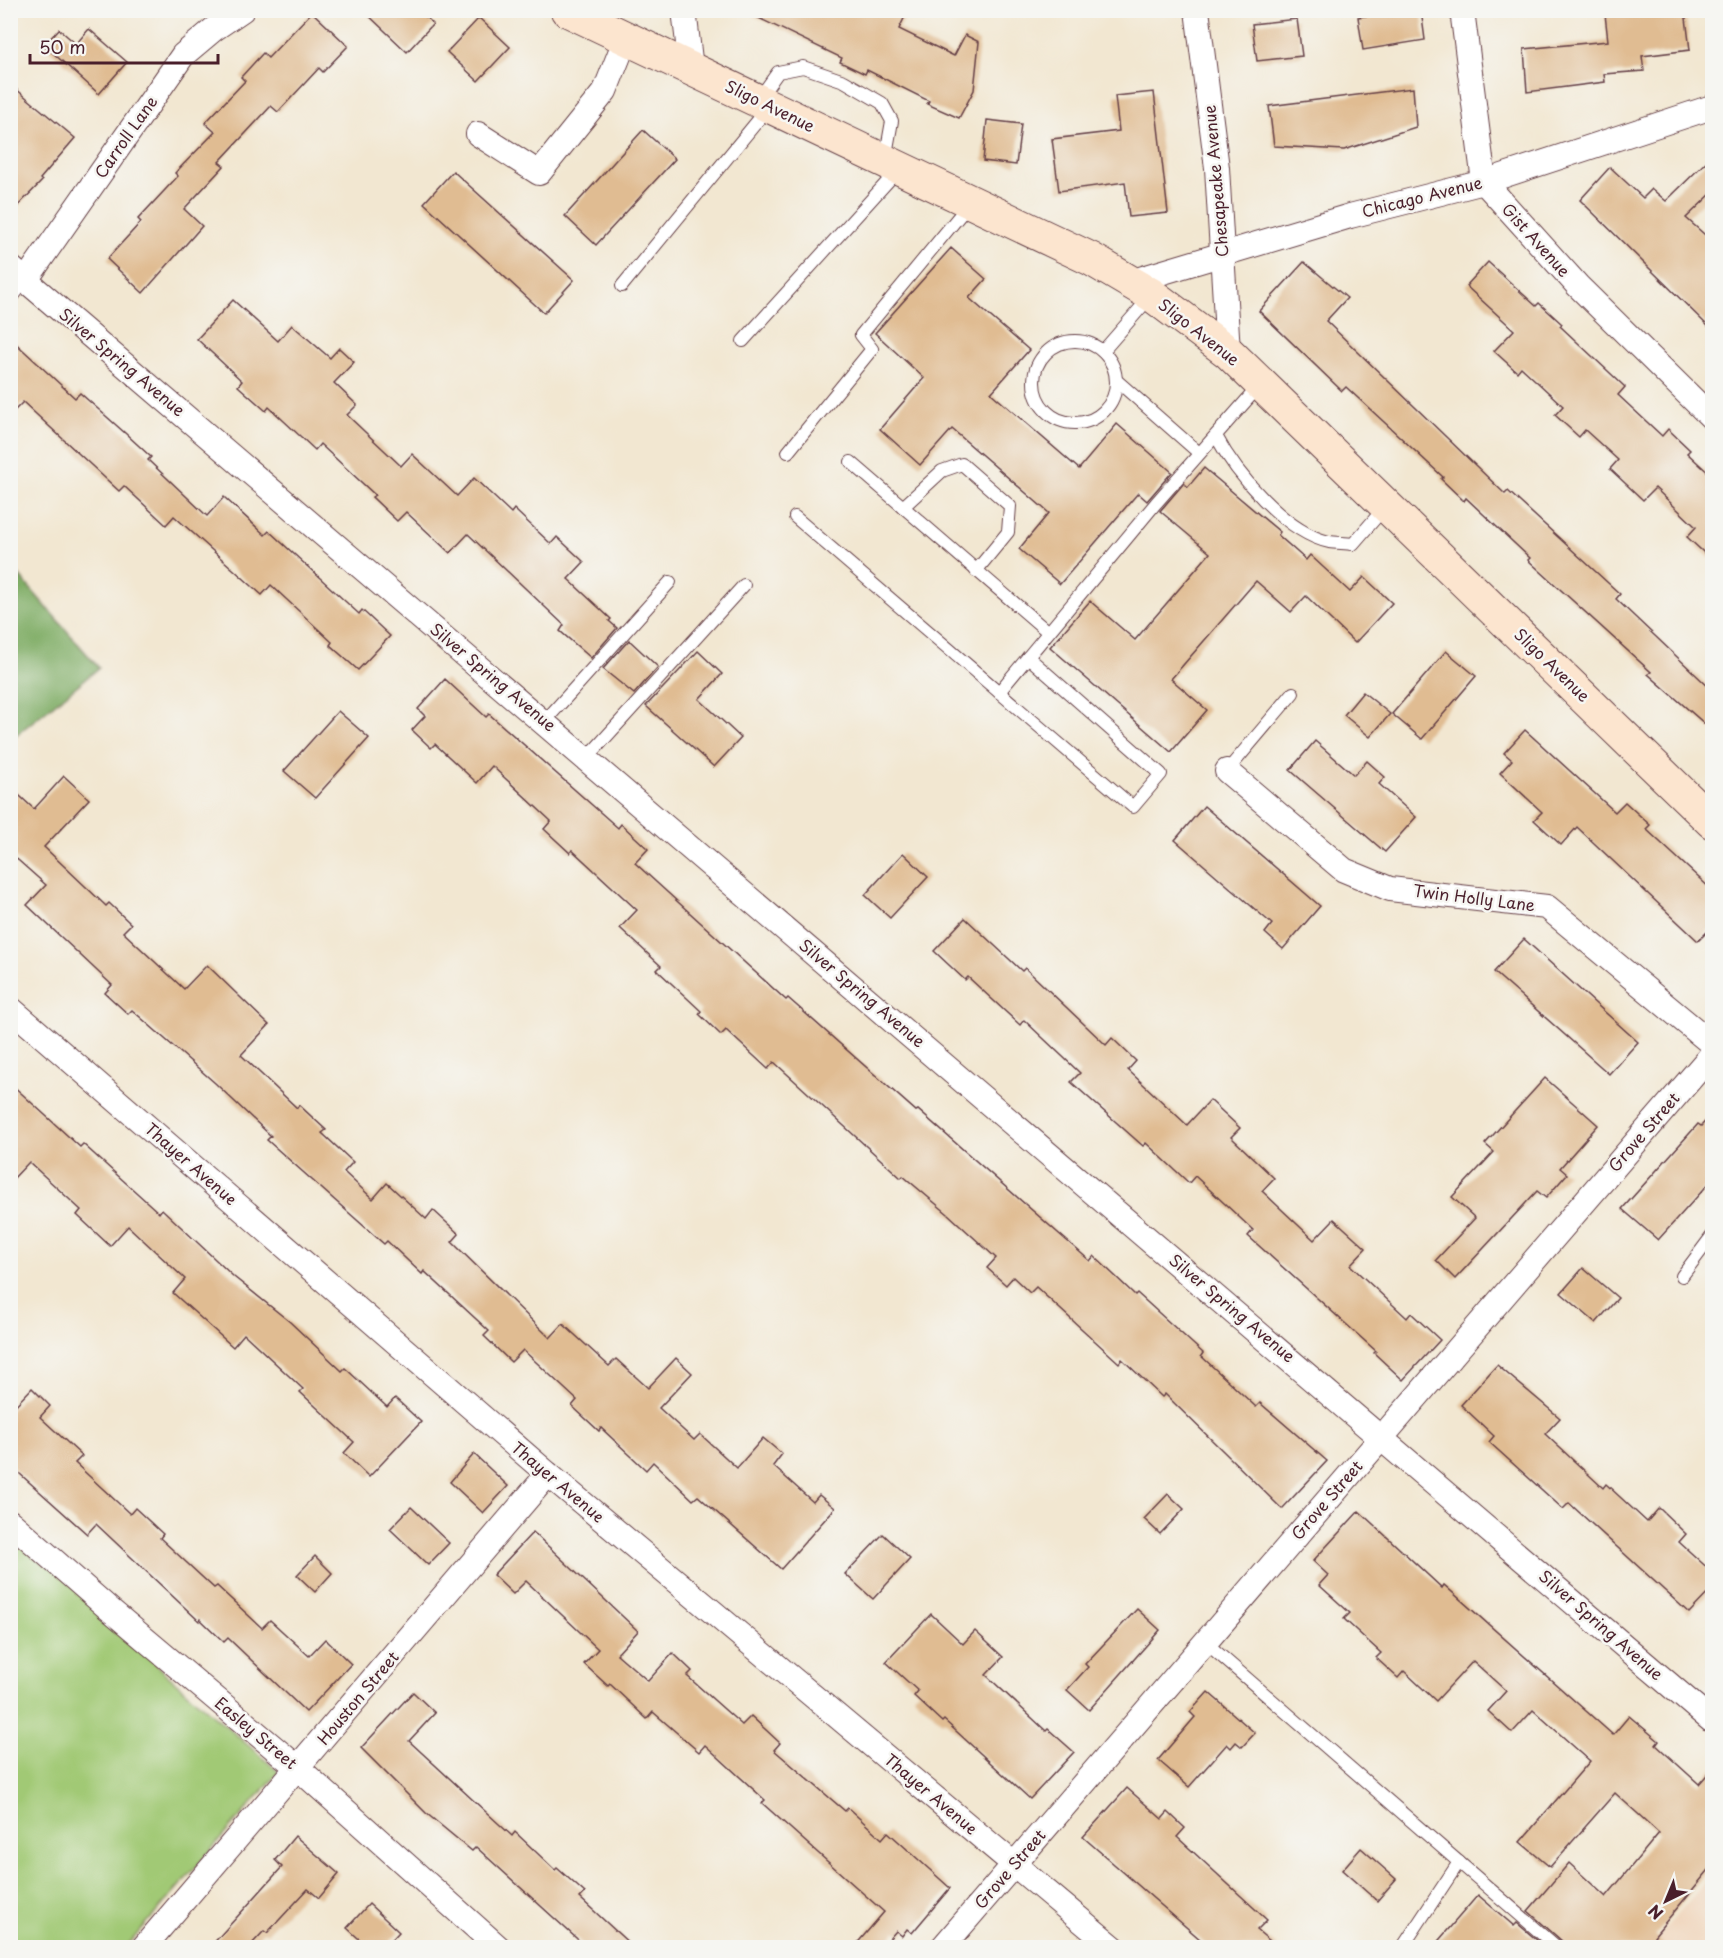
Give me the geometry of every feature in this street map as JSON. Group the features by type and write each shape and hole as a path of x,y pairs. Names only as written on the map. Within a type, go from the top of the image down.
{"street":[{"name":"Carroll Lane","path":"18,273 183,55 214,29 242,10"},
{"name":"Sligo Avenue","path":"567,10 1090,259 1141,289 1228,352 1713,822"},
{"path":"684,10 691,68"},
{"name":"Chesapeake Avenue","path":"1197,10 1217,168 1228,352"},
{"path":"1462,10 1484,182"},
{"path":"477,134 539,173 605,91 626,38"},
{"name":"Chicago Avenue","path":"1141,289 1223,256 1350,216 1484,182 1713,107"},
{"name":"Gist Avenue","path":"1484,182 1578,286 1713,418"},
{"name":"Silver Spring Avenue","path":"18,273 1713,1721"},
{"name":"Twin Holly Lane","path":"1227,771 1344,870 1390,889 1547,907 1713,1044"},
{"name":"Thayer Avenue","path":"10,1008 548,1474 1114,1947"},
{"name":"Grove Street","path":"942,1947 1713,1054"},
{"name":"Houston Street","path":"143,1947 548,1474"},
{"name":"Easley Street","path":"10,1522 298,1768 499,1947"}],"lane":[{"path":"621,286 763,103 778,72 803,67 844,81 882,103 892,121 892,165 743,341"},
{"path":"788,452 872,349 861,335 970,202"},
{"path":"10,300 18,273"},
{"path":"1103,351 1141,289"},
{"path":"1072,340 1087,342 1103,351 1111,362 1116,380 1115,394 1106,410 1094,419 1077,424 1063,422 1047,413 1038,401 1034,377 1044,354 1055,345 1072,340"},
{"path":"1116,380 1199,453"},
{"path":"999,692 1199,453 1261,384"},
{"path":"1216,436 1244,481 1299,529 1328,542 1353,544 1387,505"},
{"path":"851,462 1048,632"},
{"path":"903,507 942,471 962,464 1010,506 1008,532 976,571"},
{"path":"795,517 1133,807 1161,774 1028,657"},
{"path":"545,721 670,582"},
{"path":"587,758 744,585"},
{"path":"1227,771 1293,693"},
{"path":"1682,1276 1713,1236"},
{"path":"1205,1642 1558,1947"},
{"path":"1402,1947 1459,1862"}],"shaded area":[{"path":"1712,1874 1712,1947 1649,1947"}],"green space":[{"path":"10,565 99,668 11,739 10,739"},
{"path":"10,1531 151,1652 159,1668 279,1772 126,1947 11,1947"}],"building":[{"path":"363,10 419,10 433,24 407,52"},
{"path":"742,10 908,10 899,29 954,56 965,35 979,42 974,90 959,118 927,104 929,101 867,70 865,74 840,62 842,58"},
{"path":"1421,10 1425,40 1363,50 1358,17"},
{"path":"1643,10 1685,10 1690,50 1642,56 1644,71 1604,74 1605,82 1527,92 1524,49 1608,41 1605,14"},
{"path":"312,12 348,46 323,72 319,68 278,112 271,106 219,162 224,166 184,209 202,226 143,293 107,259 141,222 138,219 178,176 175,173 215,132 205,123 245,81 241,77 263,53 268,58"},
{"path":"479,18 510,47 478,81 447,52"},
{"path":"1297,19 1302,56 1257,61 1252,24"},
{"path":"59,29 76,44 89,29 127,62 99,94 44,45"},
{"path":"10,84 75,138 40,179 42,181 10,214"},
{"path":"1413,88 1416,127 1344,150 1274,146 1269,106"},
{"path":"1154,92 1168,213 1129,217 1125,182 1059,191 1052,139 1119,131 1115,96"},
{"path":"987,120 1021,124 1016,165 983,161"},
{"path":"643,130 675,159 596,245 565,216"},
{"path":"1713,155 1713,192 1686,218 1713,242 1713,331 1580,200 1610,167 1643,198 1652,189 1666,201"},
{"path":"453,171 574,280 544,313 424,203"},
{"path":"951,248 986,279 969,298 1029,350 991,393 1079,469 1117,424 1172,472 1147,501 1138,493 1060,584 1019,549 1049,513 952,429 920,465 880,429 924,378 875,333"},
{"path":"1304,262 1347,298 1326,321 1505,494 1508,491 1620,594 1616,599 1713,691 1713,731 1648,674 1651,672 1528,560 1530,558 1466,498 1464,501 1441,479 1443,477 1384,422 1346,387 1342,391 1259,311"},
{"path":"1488,262 1536,306 1539,303 1625,387 1618,395 1662,436 1668,429 1690,450 1687,453 1713,477 1713,561 1687,537 1696,527 1655,488 1643,500 1610,469 1618,460 1585,430 1579,437 1555,415 1563,406 1521,367 1517,372 1494,351 1514,330 1466,286"},
{"path":"233,300 278,341 292,325 330,358 339,348 354,362 334,383 357,405 347,415 401,466 412,454 457,496 474,478 511,513 514,509 551,544 557,537 584,562 568,579 611,619 609,621 617,628 591,658 560,631 564,625 468,534 450,553 406,512 397,521 372,497 375,495 320,444 315,450 269,407 266,411 238,386 242,381 197,339"},
{"path":"10,338 75,398 80,393 125,433 151,457 148,460 207,516 224,497 265,535 269,531 359,614 362,610 390,636 358,670 330,645 332,642 271,585 262,595 174,516 166,525 124,486 119,491 23,402 10,415"},
{"path":"1204,468 1280,532 1278,535 1306,560 1310,555 1350,592 1364,577 1392,603 1355,643 1306,596 1291,612 1256,581 1171,679 1207,710 1171,752 1050,647 1090,601 1135,640 1210,553 1160,511 1184,483 1188,487"},
{"path":"629,640 658,667 634,694 603,669"},
{"path":"698,651 722,674 699,699 741,738 714,767 646,706"},
{"path":"1446,651 1476,676 1422,739 1392,714"},
{"path":"445,679 486,717 489,714 618,828 621,824 648,849 635,863 786,1000 788,998 1090,1261 1094,1256 1135,1295 1137,1293 1203,1353 1201,1356 1256,1407 1260,1403 1327,1461 1282,1509 1165,1394 1162,1397 1122,1359 1119,1363 1036,1287 1030,1293 1013,1277 1006,1285 987,1268 996,1258 903,1176 901,1178 774,1062 768,1069 726,1030 721,1035 699,1014 701,1011 657,970 661,966 620,928 637,910 572,850 570,853 544,829 551,821 492,766 477,783 435,744 431,748 412,730 425,716 418,709"},
{"path":"1363,692 1390,714 1370,737 1344,715"},
{"path":"338,711 369,738 315,798 284,771"},
{"path":"1525,730 1615,812 1625,802 1650,825 1646,829 1713,891 1713,926 1698,941 1577,827 1561,845 1534,820 1542,812 1500,773 1512,760 1504,753"},
{"path":"1315,741 1354,775 1367,761 1385,777 1379,784 1416,817 1385,852 1290,770"},
{"path":"64,776 89,799 44,847 106,906 109,903 131,924 123,932 184,989 207,965 269,1025 241,1055 297,1108 299,1105 326,1130 322,1133 353,1162 344,1172 373,1199 387,1183 426,1219 433,1210 459,1234 452,1242 550,1338 563,1324 609,1366 616,1359 648,1388 676,1358 692,1373 659,1408 694,1440 700,1434 737,1468 763,1438 782,1454 773,1466 813,1502 819,1495 835,1508 781,1569 698,1496 693,1500 653,1462 646,1470 601,1428 599,1431 572,1406 577,1400 523,1350 511,1362 484,1336 489,1331 424,1271 422,1274 387,1241 384,1244 267,1140 271,1136 215,1083 132,1010 128,1014 105,993 112,985 27,905 46,885 10,853 10,787 34,809"},
{"path":"1204,806 1320,906 1283,949 1265,933 1272,924 1175,840"},
{"path":"903,853 928,877 890,918 865,895"},
{"path":"965,918 1022,971 1025,968 1106,1045 1112,1038 1136,1061 1128,1070 1187,1125 1210,1100 1240,1128 1231,1137 1274,1178 1262,1191 1314,1240 1334,1219 1366,1248 1350,1265 1407,1318 1411,1313 1440,1340 1403,1380 1374,1353 1376,1351 1248,1236 1253,1230 1195,1176 1189,1183 1146,1143 1143,1146 1071,1082 1080,1073 1024,1020 1020,1025 968,977 965,980 934,951"},
{"path":"1524,939 1638,1042 1609,1074 1494,972"},
{"path":"1545,1078 1598,1125 1560,1168 1567,1174 1546,1198 1537,1191 1455,1279 1436,1260 1475,1218 1452,1197 1494,1152 1485,1144"},
{"path":"10,1083 80,1147 83,1144 159,1213 162,1209 234,1277 290,1322 342,1371 345,1368 387,1407 395,1398 421,1422 369,1477 344,1453 354,1442 300,1392 303,1389 244,1334 233,1347 173,1293 185,1279 128,1226 110,1246 77,1215 81,1210 29,1162 10,1182"},
{"path":"1713,1113 1713,1179 1658,1240 1622,1209 1698,1124 1701,1126"},
{"path":"1583,1268 1618,1298 1596,1323 1561,1293"},
{"path":"1497,1365 1560,1418 1545,1434 1603,1488 1606,1484 1647,1522 1659,1508 1686,1534 1679,1542 1713,1573 1713,1588 1689,1613 1569,1503 1563,1509 1489,1442 1494,1436 1461,1405"},
{"path":"32,1388 50,1406 40,1417 82,1456 75,1463 130,1514 135,1508 163,1534 160,1538 214,1588 217,1586 262,1628 270,1620 309,1656 325,1639 351,1664 306,1712 228,1638 224,1642 200,1619 199,1621 96,1524 87,1534 10,1465 10,1411"},
{"path":"474,1454 508,1486 483,1513 450,1482"},
{"path":"1168,1494 1184,1509 1160,1534 1144,1519"},
{"path":"411,1507 449,1543 428,1565 390,1529"},
{"path":"1359,1511 1442,1588 1444,1585 1613,1735 1629,1716 1659,1741 1656,1745 1699,1784 1713,1768 1713,1865 1654,1936 1667,1947 1566,1947 1528,1911 1569,1863 1606,1897 1659,1833 1615,1793 1550,1867 1520,1842 1590,1761 1533,1710 1512,1733 1488,1711 1506,1691 1473,1661 1436,1701 1404,1671 1398,1678 1376,1658 1381,1653 1344,1619 1350,1613 1319,1585 1328,1575 1313,1561"},
{"path":"533,1532 638,1631 617,1654 648,1681 673,1653 692,1671 687,1676 742,1725 751,1716 780,1743 774,1750 845,1811 848,1808 882,1839 888,1832 950,1888 912,1933 907,1929 902,1936 896,1931 882,1947 854,1947 884,1912 762,1803 765,1800 705,1745 699,1752 653,1712 647,1719 610,1684 608,1686 584,1664 598,1649 526,1581 513,1594 493,1575"},
{"path":"883,1534 910,1559 873,1599 845,1574"},
{"path":"315,1556 332,1573 315,1592 297,1575"},
{"path":"1137,1609 1160,1630 1089,1710 1067,1690 1088,1667 1085,1664"},
{"path":"931,1614 963,1644 975,1631 1003,1657 986,1675 1046,1731 1048,1729 1074,1752 1030,1799 944,1720 942,1722 914,1696 918,1691 886,1662"},
{"path":"413,1692 435,1713 409,1741 512,1836 515,1832 555,1870 557,1868 585,1893 580,1898 633,1947 586,1947 476,1847 472,1851 426,1813 361,1748"},
{"path":"1208,1692 1255,1733 1242,1747 1236,1742 1231,1748 1227,1744 1189,1787 1158,1760 1195,1717 1190,1712"},
{"path":"1127,1788 1162,1819 1168,1812 1185,1828 1177,1837 1267,1920 1257,1930 1277,1947 1209,1947 1083,1837"},
{"path":"295,1836 339,1874 319,1898 308,1889 267,1933 264,1931 249,1947 210,1947 282,1867 275,1860"},
{"path":"1361,1848 1396,1879 1377,1901 1342,1870"},
{"path":"1478,1895 1514,1926 1517,1923 1545,1947 1433,1947"},
{"path":"369,1904 399,1932 385,1947 368,1947 347,1928"}]}
